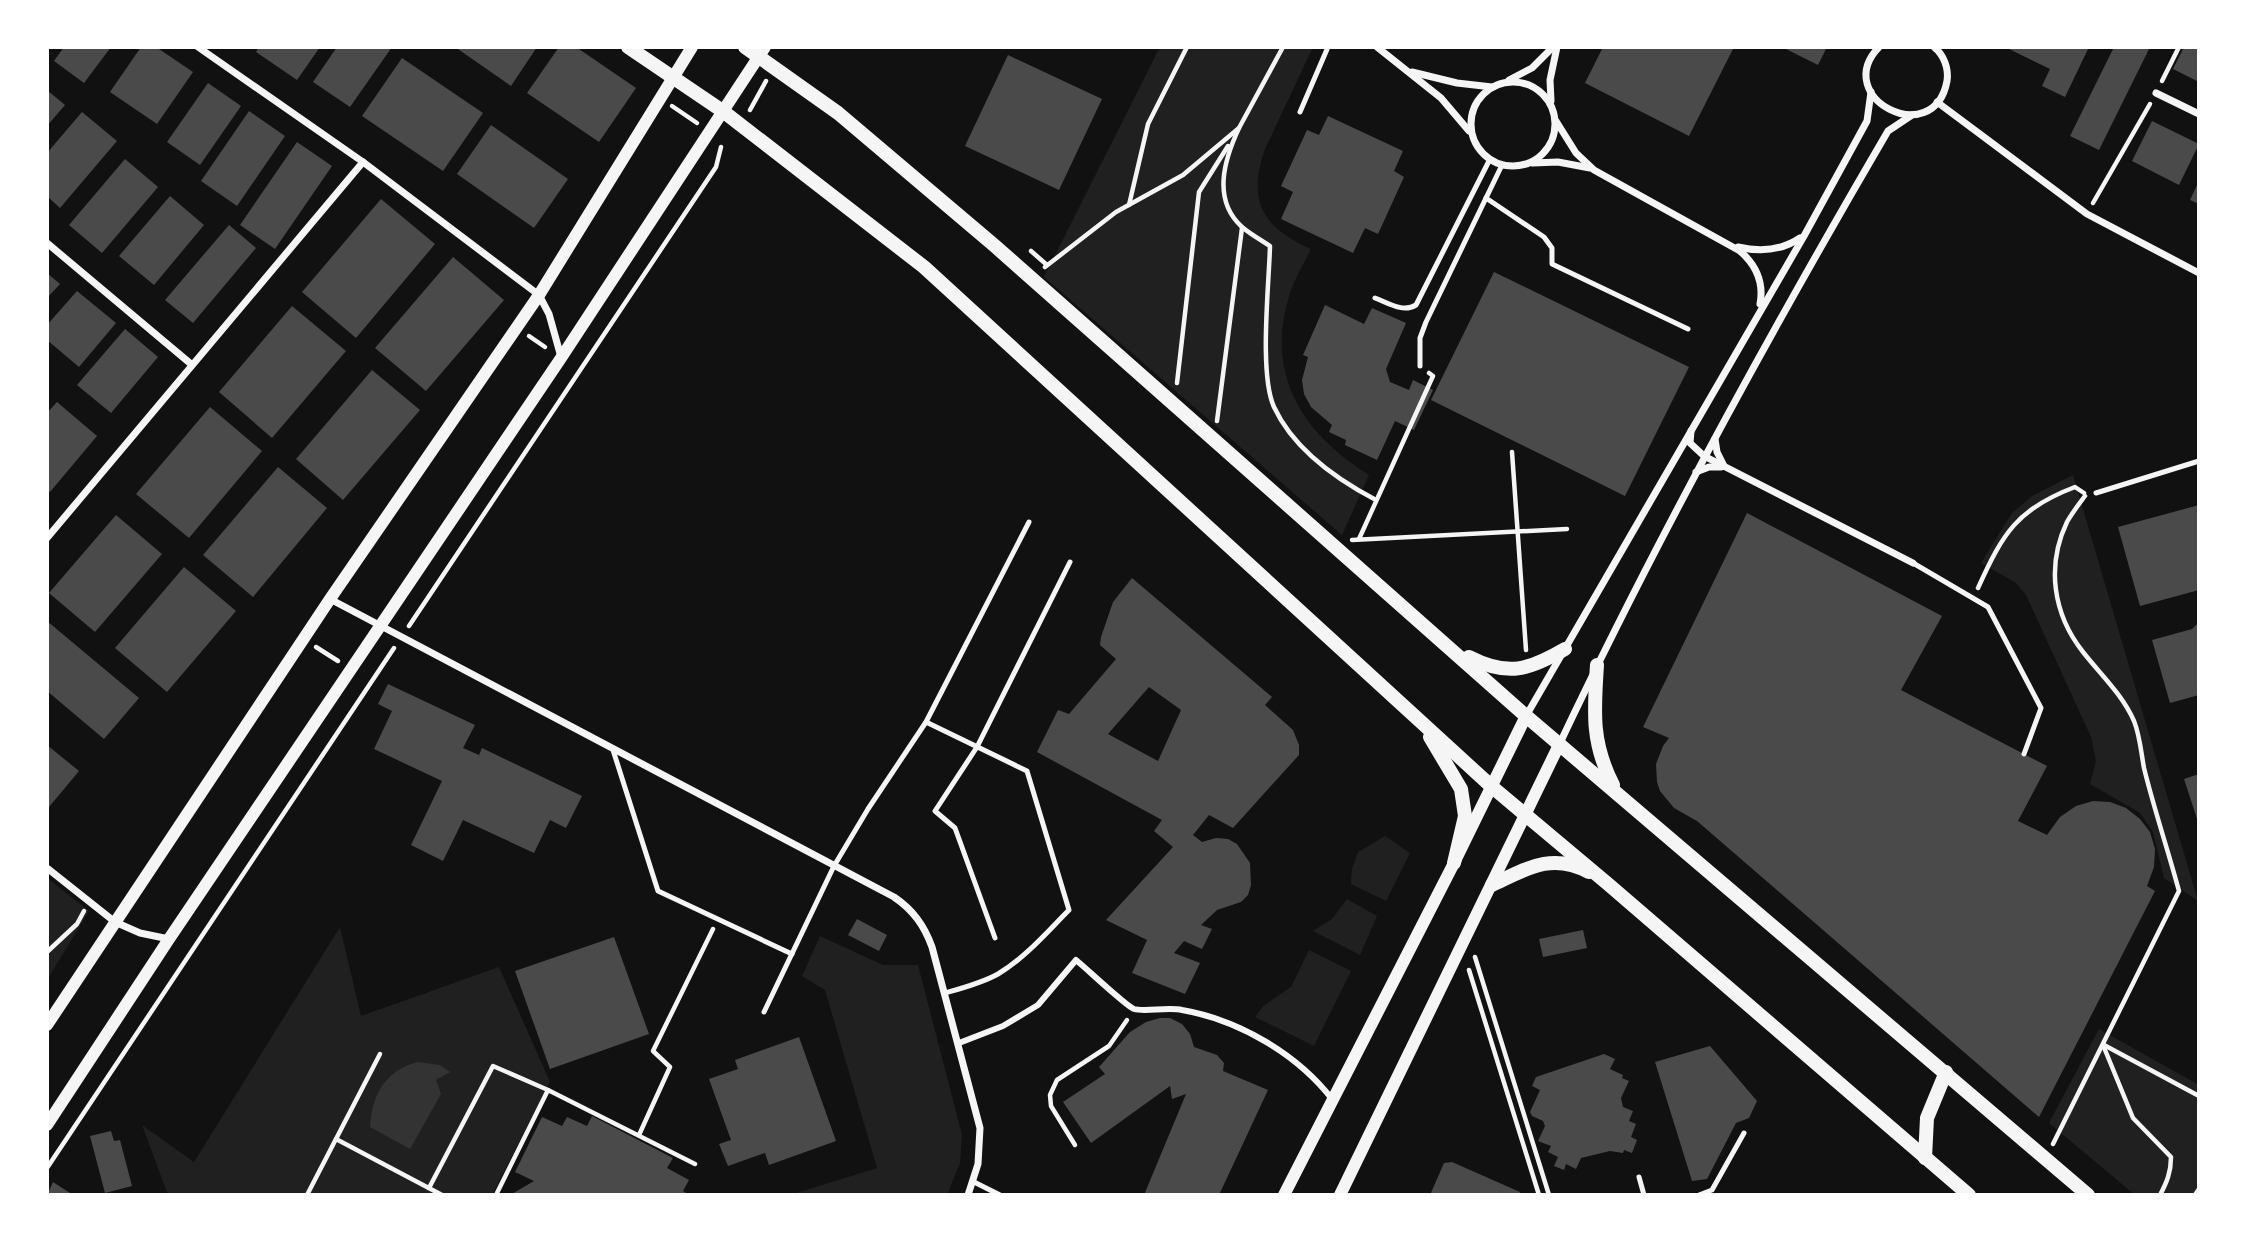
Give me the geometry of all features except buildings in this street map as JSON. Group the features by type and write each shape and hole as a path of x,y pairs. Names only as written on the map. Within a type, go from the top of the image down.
{"main road":[{"path":"628,47 724,113 925,267 1491,786 1527,814 1969,1195"},
{"path":"745,47 762,52 838,113 1031,278 1526,716 2088,1195"},
{"path":"1439,638 1484,665 1514,670 1542,662 1565,649"},
{"path":"1597,665 1594,730 1604,767 1617,792"},
{"path":"1409,711 1436,744 1461,789 1465,816 1454,863"},
{"path":"1492,886 1534,864 1546,863 1567,864 1608,884"},
{"path":"1925,1158 1927,1118 1946,1072"}],"street":[{"path":"198,47 363,162 539,295 555,330 561,358"},
{"path":"47,1025 330,599 539,295 692,47"},
{"path":"1377,47 1453,110 1465,124 1480,150 1490,159 1502,165 1558,162 1594,170"},
{"path":"1473,139 1472,113 1477,100 1492,87 1526,72 1555,47"},
{"path":"1555,47 1550,80 1553,108 1556,121 1576,153 1594,170 1732,245 1747,257 1759,278 1759,309"},
{"path":"1879,47 1868,65 1867,79 1871,92 1879,104 1888,110 1912,115"},
{"path":"1340,1195 1597,665 1695,472 1798,284 1888,131 1912,115 1926,111 1945,91 1948,77 1946,63 1934,47"},
{"path":"47,1125 169,939 561,358 762,52"},
{"path":"1408,71 1457,83 1492,87"},
{"path":"1504,82 1524,82 1536,88 1553,108"},
{"path":"1284,1195 1526,716 1759,309 1804,236 1867,121 1871,92"},
{"path":"2156,93 2199,114"},
{"path":"1937,102 2087,214 2199,274"},
{"path":"1528,163 1540,157 1549,147 1556,121"},
{"path":"48,536 363,162"},
{"path":"1732,245 1770,250 1785,247 1804,236"},
{"path":"47,243 191,364"},
{"path":"1692,427 1690,443 1704,456 1913,563"},
{"path":"1715,439 1724,467"},
{"path":"1695,472 1709,467 1724,467"},
{"path":"330,599 400,639 894,897 916,915 929,937 980,1128 980,1155 968,1195"},
{"path":"47,868 115,922 140,933 169,939"},
{"path":"959,1043 1003,1026 1038,1004 1076,960 1133,1009 1186,1010 1261,1039 1306,1071 1333,1100"}],"lane":[{"path":"1300,112 1328,47"},
{"path":"1375,298 1402,308 1409,309 1416,304 1490,159"},
{"path":"1420,366 1420,338 1426,322 1502,165"},
{"path":"1486,198 1544,237 1552,248 1552,264 1689,329"},
{"path":"2096,494 2199,461"},
{"path":"764,1012 834,866 926,722 1029,522"},
{"path":"995,938 955,828 935,811 976,747 1070,562"},
{"path":"1913,563 1988,607 2041,708 2024,754"},
{"path":"926,722 1027,771 1069,910 1005,969 980,982 945,993"},
{"path":"613,750 658,891 792,954"},
{"path":"1699,1195 1712,1190 1744,1133"},
{"path":"1639,1177 1644,1195"},
{"path":"974,1182 1000,1195"}],"path":[{"path":"1129,205 1148,124 1187,47"},
{"path":"1283,47 1228,151 1223,191 1228,210 1242,228 1270,246 1266,342 1268,385 1273,406 1288,430 1324,467 1348,485 1377,500"},
{"path":"2087,214 2179,47"},
{"path":"1031,278 1072,244 1129,205 1183,175 1239,128"},
{"path":"1174,404 1199,192 1239,128"},
{"path":"47,1168 716,167 722,141"},
{"path":"1214,439 1242,228"},
{"path":"1349,559 1433,376 1420,366"},
{"path":"1512,452 1527,667"},
{"path":"1973,598 1992,559 2020,517 2039,503 2075,487 2086,495 2096,494"},
{"path":"2046,1159 2179,891 2134,723 2110,684 2077,643 2058,608 2055,580 2062,535 2068,519 2086,495"},
{"path":"1330,542 1567,529"},
{"path":"47,952 77,924 89,901"},
{"path":"639,1135 670,1068 653,1051 718,919"},
{"path":"1475,957 1549,1195"},
{"path":"1469,970 1539,1195"},
{"path":"1075,1145 1051,1106 1050,1095 1057,1080 1110,1046 1133,1009"},
{"path":"2103,1044 2199,1096"},
{"path":"2103,1044 2124,1103 2133,1118 2171,1157 2167,1182 2160,1195"},
{"path":"307,1195 380,1054"},
{"path":"429,1188 493,1066 548,1090 695,1164"},
{"path":"496,1195 548,1090"},
{"path":"336,1139 442,1195"},
{"path":"2196,1195 2199,1189"}],"shaded area":[{"path":"1160,47 1313,47 1265,149 1258,183 1259,198 1270,221 1294,241 1311,249 1292,287 1283,322 1282,350 1286,375 1295,399 1325,440 1369,475 1342,535 1044,277"},
{"path":"2073,475 2198,901 2164,878 2153,832 2140,813 2090,784 2096,761 2091,737 2026,595 2016,583 1981,563 2012,513 2032,496"},
{"path":"1385,836 1410,853 1386,901 1351,884 1352,869 1358,852"},
{"path":"47,878 89,911 47,980"},
{"path":"1347,899 1377,916 1360,955 1313,931 1332,919"},
{"path":"340,927 361,1016 499,967 550,1082 492,1195 168,1195 142,1125 194,1162"},
{"path":"820,936 883,965 918,965 962,1135 960,1163 947,1195 790,1195 877,1168 825,990 802,976"},
{"path":"1309,950 1351,971 1314,1046 1255,1017 1263,1006 1291,987"},
{"path":"2099,1029 2199,1085 2199,1195 2135,1195 2049,1123"},
{"path":"418,1062 440,1065 450,1072 436,1080 441,1094 410,1149 370,1127 371,1115 377,1094 389,1078 397,1071"}]}
